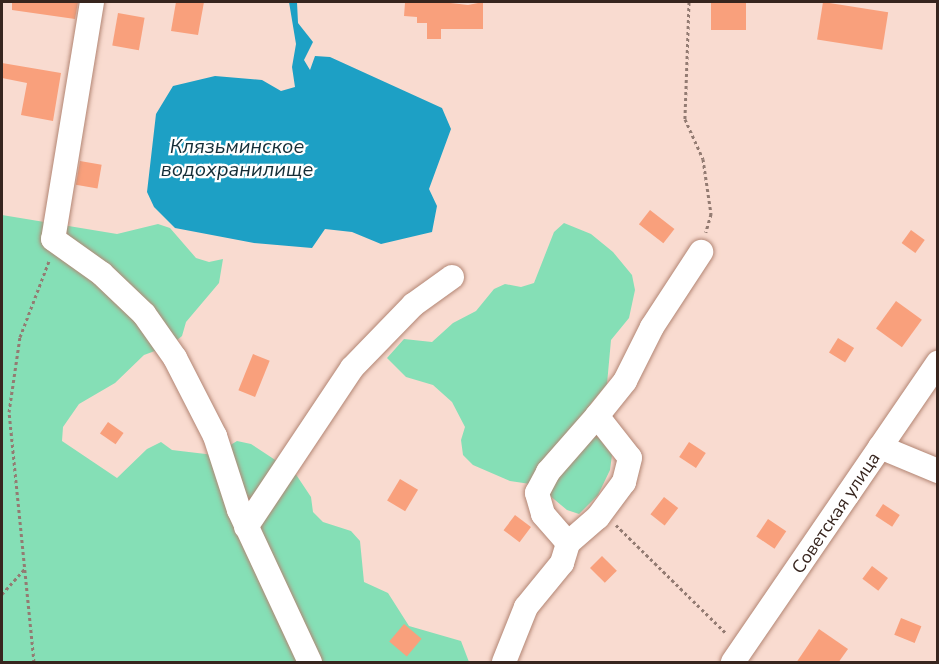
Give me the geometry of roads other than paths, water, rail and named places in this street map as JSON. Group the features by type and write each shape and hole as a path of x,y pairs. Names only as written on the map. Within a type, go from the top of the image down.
{"street":[{"path":"92,2 53,239 102,274 136,306 175,358 215,436 246,526 310,663"},
{"path":"568,543 543,514 537,494 548,472 625,381 652,327 701,252"},
{"path":"246,526 352,368 413,305 452,277"},
{"name":"Советская улица","path":"740,653 938,363"},
{"path":"504,663 526,608 562,563 568,543 602,512 624,482 630,458 597,416"},
{"path":"880,447 938,471"}],"water":[{"name":"Клязьминское водохранилище","path":"289,2 297,2 298,23 313,42 304,60 310,70 315,56 330,57 442,108 451,129 429,189 437,206 432,232 381,244 352,232 325,229 312,248 254,243 175,228 154,207 147,192 156,114 173,86 215,76 262,80 281,91 295,87 292,67 296,44"}]}
